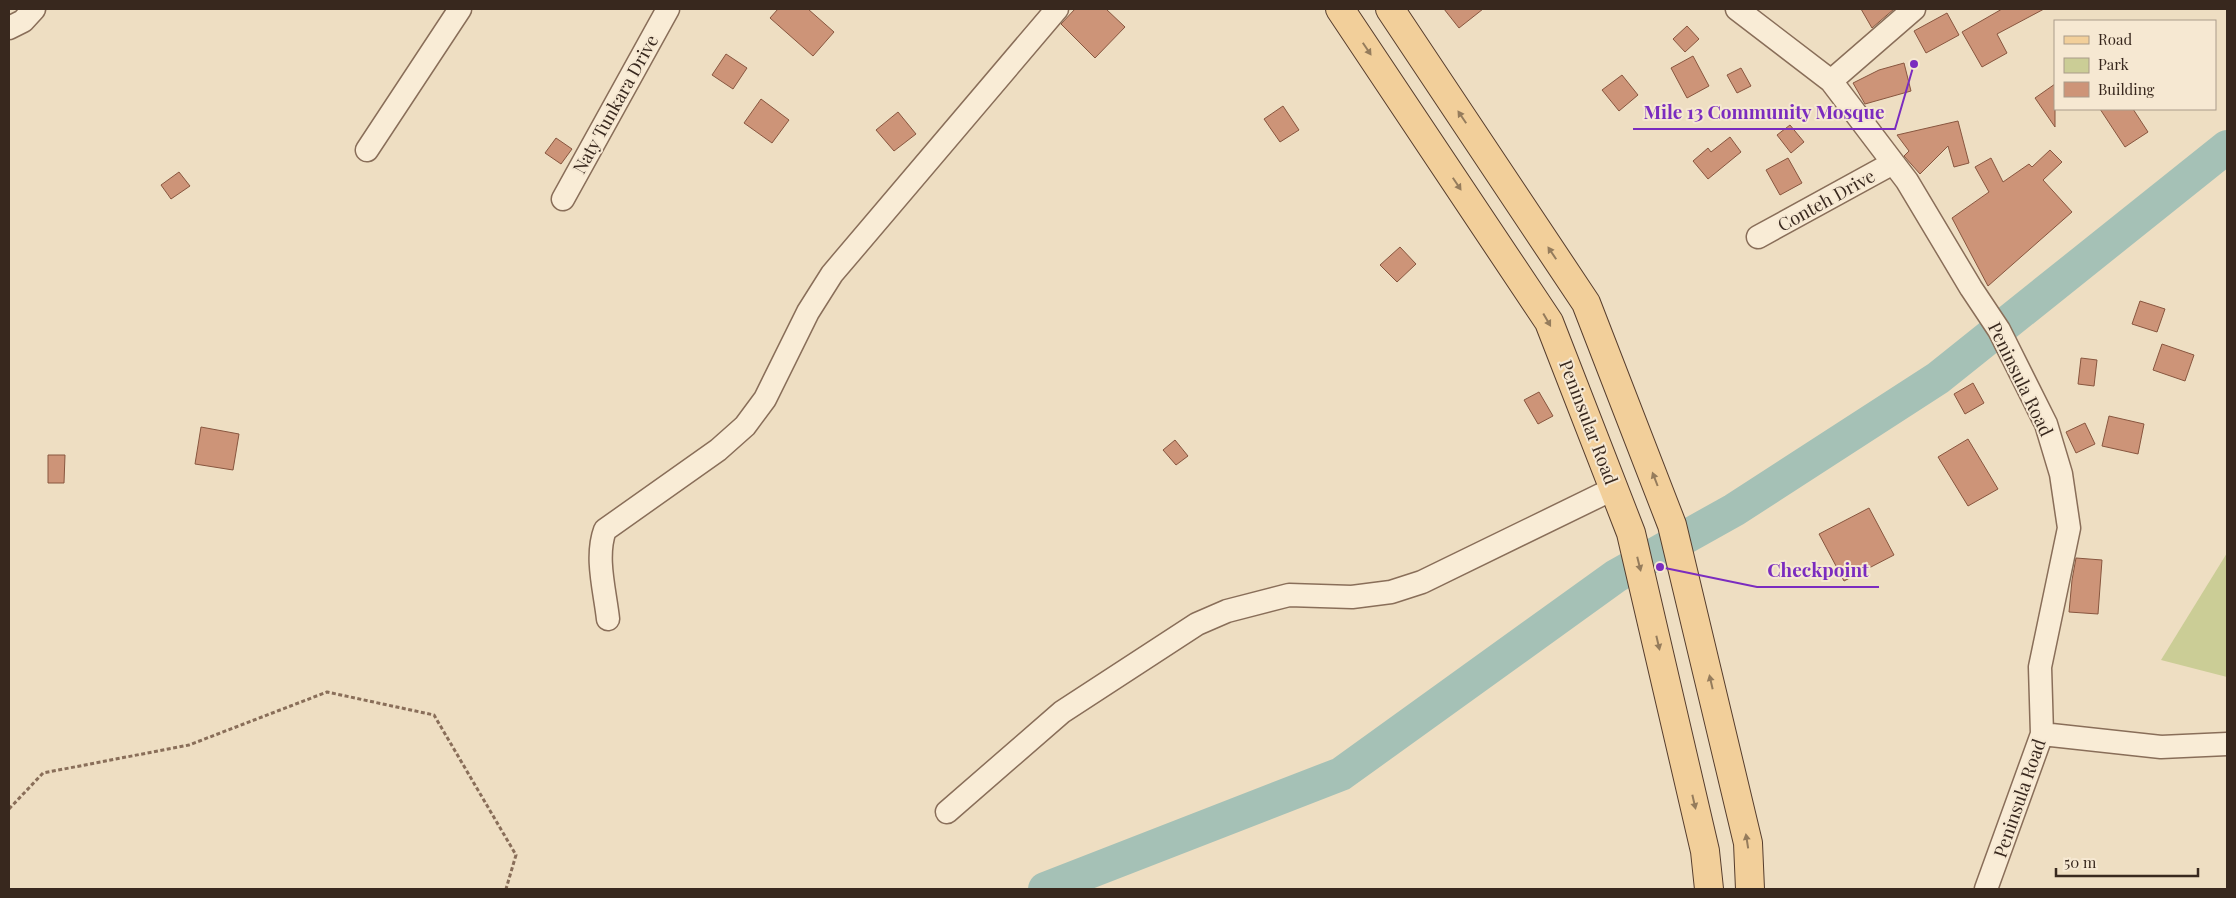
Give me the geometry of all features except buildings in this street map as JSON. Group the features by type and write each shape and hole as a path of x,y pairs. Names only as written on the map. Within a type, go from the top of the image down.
{"main road":[{"name":"Peninsular Road","path":"1340,9 1550,322 1631,533 1705,852 1709,889"},
{"path":"1390,9 1586,303 1672,525 1748,843 1750,889"}],"street":[{"path":"9,28 23,20 34,9"},
{"path":"367,150 460,9"},
{"name":"Naty Tunkara Drive","path":"562,199 668,9"},
{"path":"608,620 600,553 601,540 605,530 718,450 744,426 765,398 808,312 832,274 1057,9"},
{"name":"Peninsula Road","path":"1737,9 1831,81 1908,181 1971,288 1999,330 2046,424 2061,474 2068,528 2040,667 2042,734 2002,851 1986,889"},
{"path":"1831,81 1914,9"},
{"name":"Conteh Drive","path":"1758,237 1893,162"},
{"path":"947,812 1062,712 1197,624 1228,611 1289,595 1352,598 1391,592 1422,582 1615,488"},
{"path":"2042,734 2161,747 2227,744"}],"path":[{"path":"9,809 43,773 189,745 327,692 434,715 516,855 506,889"}],"green space":[{"path":"2227,553 2227,677 2161,660"}],"waterway":[{"path":"1045,889 1341,774 1616,576 1734,510 1938,378 2227,147"}],"place":[{"name":"Mile 13 Community Mosque","path":"1914,64"},
{"name":"Checkpoint","path":"1660,567"}]}
